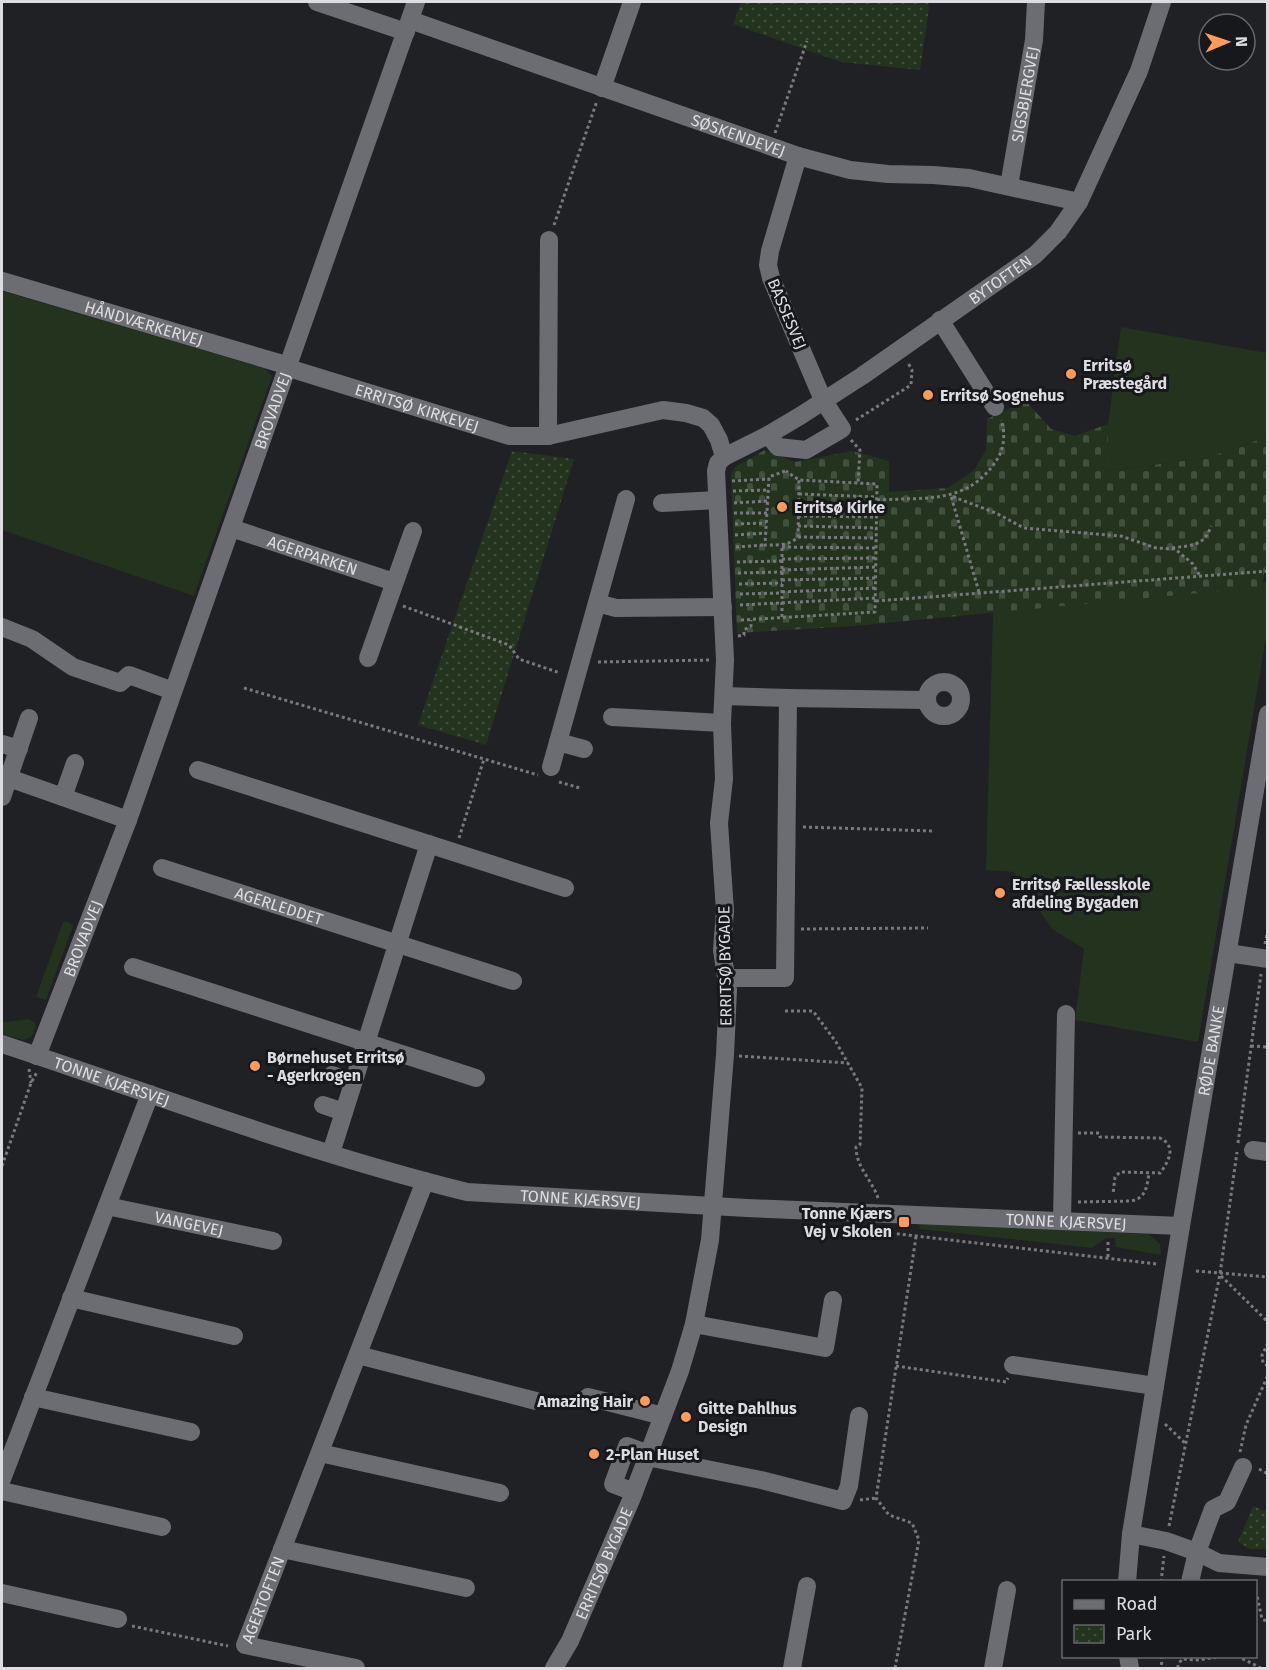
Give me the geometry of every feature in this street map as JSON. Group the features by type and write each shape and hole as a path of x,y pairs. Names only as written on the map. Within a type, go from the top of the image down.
{"street":[{"name":"SØSKENDEVEJ","path":"317,2 408,26 602,88 798,156 850,170 969,178 1079,202"},
{"name":"BROVADVEJ","path":"42,1057 128,820 416,2"},
{"path":"602,88 632,2"},
{"name":"SIGSBJERGVEJ","path":"1010,186 1034,40 1036,2"},
{"name":"BYTOFTEN","path":"724,457 768,435 862,376 1035,255 1058,232 1079,202 1139,71 1162,2"},
{"name":"BASSESVEJ","path":"798,156 768,265 771,278 824,400 842,429"},
{"path":"549,240 549,436"},
{"name":"HÅNDVÆRKERVEJ","path":"2,281 287,367"},
{"path":"940,320 995,407"},
{"name":"ERRITSØ KIRKEVEJ","path":"287,367 509,436 549,436 663,410 674,410 703,418 711,425 724,457"},
{"path":"768,435 778,447 806,450 842,429"},
{"name":"ERRITSØ BYGADE","path":"554,1668 570,1641 634,1492 680,1371 694,1324 710,1240 728,990 722,950 725,911 719,824 724,779 722,723 725,660 731,606 728,498 716,471 718,463 724,457"},
{"path":"662,503 728,498"},
{"path":"547,774 626,499"},
{"name":"AGERPARKEN","path":"231,528 394,582"},
{"path":"368,658 413,531"},
{"path":"597,603 616,608 731,606"},
{"path":"2,627 32,639 73,668 120,683 129,675 173,691"},
{"path":"724,696 926,700"},
{"path":"726,978 785,978 788,698"},
{"name":"RØDE BANKE","path":"1127,1580 1131,1534 1151,1410 1268,714"},
{"path":"612,717 722,723"},
{"path":"2,797 9,778 10,746 29,718"},
{"path":"558,742 584,749"},
{"path":"63,797 75,763"},
{"path":"198,770 565,888"},
{"path":"9,778 128,820"},
{"path":"331,1153 429,844"},
{"name":"AGERLEDDET","path":"162,868 513,981"},
{"path":"1228,952 1265,959"},
{"path":"134,968 476,1078"},
{"path":"1062,1214 1066,1014"},
{"name":"TONNE KJÆRSVEJ","path":"2,1044 331,1153 467,1192 880,1215 1062,1214 1181,1226"},
{"path":"332,1076 353,1082"},
{"path":"2,1479 150,1094"},
{"path":"323,1105 344,1112"},
{"name":"AGERTOFTEN","path":"356,1668 245,1645 425,1181"},
{"name":"VANGEVEJ","path":"107,1206 273,1241"},
{"path":"71,1298 234,1336"},
{"path":"694,1324 825,1347 833,1300"},
{"path":"358,1355 536,1401"},
{"path":"1013,1365 1155,1386"},
{"path":"33,1397 191,1432"},
{"path":"588,1397 663,1416"},
{"path":"648,1456 761,1480 843,1501 849,1486 859,1416"},
{"path":"320,1453 500,1493"},
{"path":"1190,1580 1197,1552 1213,1509 1227,1502 1240,1463"},
{"path":"2,1491 162,1527"},
{"path":"1131,1534 1166,1541 1219,1563 1268,1567"},
{"name":"AGERTOFTEN","path":"282,1549 466,1588"},
{"path":"792,1668 807,1587"},
{"path":"993,1668 1007,1590"},
{"path":"2,1593 117,1619"}],"path":[{"path":"771,147 807,40"},
{"path":"549,240 602,88"},
{"path":"858,483 860,450 842,429 911,385 912,370"},
{"path":"799,494 877,499 951,496 973,486 989,472 1000,454 1003,427 995,407"},
{"path":"732,481 769,479 769,477 786,471 799,480 877,484 875,612 741,621"},
{"path":"765,545 769,479"},
{"path":"782,546 793,542 798,537 799,480"},
{"path":"728,498 768,490"},
{"path":"951,496 996,513 1024,528 1120,536 1156,548 1175,549 1193,564 1200,576"},
{"path":"951,496 979,593"},
{"path":"728,498 768,501"},
{"path":"799,504 877,507"},
{"path":"734,513 767,513"},
{"path":"798,516 877,517"},
{"path":"735,524 766,523"},
{"path":"798,526 877,528"},
{"path":"1167,549 1198,543 1207,536 1210,526"},
{"path":"735,534 766,533"},
{"path":"798,537 876,538"},
{"path":"736,547 765,545 876,548"},
{"path":"782,546 783,618"},
{"path":"737,562 876,558"},
{"path":"738,573 876,567"},
{"path":"731,606 979,593 1268,571"},
{"path":"739,584 876,578"},
{"path":"740,594 876,588"},
{"path":"387,601 509,645 519,659 576,678"},
{"path":"581,658 597,662 725,660"},
{"path":"244,688 484,759 547,774 580,788"},
{"path":"454,852 484,759"},
{"path":"787,827 933,831"},
{"path":"786,929 928,928"},
{"path":"1161,1580 1166,1541 1220,1274 1268,930"},
{"path":"785,1011 813,1011 862,1088 860,1144 856,1147 856,1154 859,1166 873,1184 880,1215"},
{"path":"1251,1046 1268,1047"},
{"path":"725,1055 848,1063"},
{"path":"2,1166 42,1057"},
{"path":"1064,1133 1099,1133 1100,1137 1160,1137 1166,1141 1170,1147 1170,1156 1167,1165 1160,1173 1120,1172 1115,1177 1113,1194"},
{"path":"1062,1214 1082,1201 1131,1202 1139,1199 1146,1192 1149,1173"},
{"path":"869,1231 1157,1264"},
{"path":"895,1668 919,1540 912,1523 889,1515 876,1498 916,1237"},
{"path":"1108,1239 1108,1257"},
{"path":"1196,1271 1268,1277"},
{"path":"1220,1274 1268,1322"},
{"path":"1268,1343 1262,1355 1263,1363 1268,1366"},
{"path":"896,1366 1006,1382 1013,1365"},
{"path":"1240,1463 1246,1425 1268,1375"},
{"path":"1151,1410 1186,1444"},
{"path":"1257,1596 1262,1619 1268,1622"},
{"path":"117,1619 125,1625 236,1648 245,1645"},
{"path":"1178,1668 1182,1659 1198,1658"},
{"path":"1241,1658 1261,1668"}],"green space":[{"path":"741,2 928,2 920,70 841,62 733,24"},
{"path":"2,291 264,368 272,376 194,596 2,530"},
{"path":"1121,327 1267,353 1267,437 1206,458 1106,471 1108,424"},
{"path":"1026,401 1051,429 1075,436 1108,424 1107,471 1206,458 1267,437 1267,558 1262,587 854,626 737,633 731,474 735,467 765,450 795,462 852,451 889,461 889,492 948,488 974,470 986,450 987,419"},
{"path":"512,451 574,459 486,745 418,725"},
{"path":"1267,582 1267,632 1198,1042 1075,1020 1084,949 1052,929 1014,872 986,870 993,612"},
{"path":"66,921 73,926 46,1000 36,997 63,922"},
{"path":"29,1019 35,1023 36,1028 31,1037 24,1040 2,1034 2,1021"},
{"path":"919,1224 1148,1234 1160,1244 1161,1255 1116,1247 1115,1238 1106,1238 1092,1248 920,1229"},
{"path":"1253,1506 1267,1512 1267,1549 1250,1549 1238,1542"}],"place":[{"name":"Erritsø Præstegård","path":"1071,374"},
{"name":"Erritsø Sognehus","path":"928,395"},
{"name":"Erritsø Kirke","path":"782,507"},
{"name":"Erritsø Fællesskole afdeling Bygaden","path":"1000,893"},
{"name":"Børnehuset Erritsø - Agerkrogen","path":"255,1066"},
{"name":"Tonne Kjærs Vej v Skolen","path":"904,1222"},
{"name":"Amazing Hair","path":"645,1401"},
{"name":"Gitte Dahlhus Design","path":"686,1417"},
{"name":"2-Plan Huset","path":"594,1454"}]}
